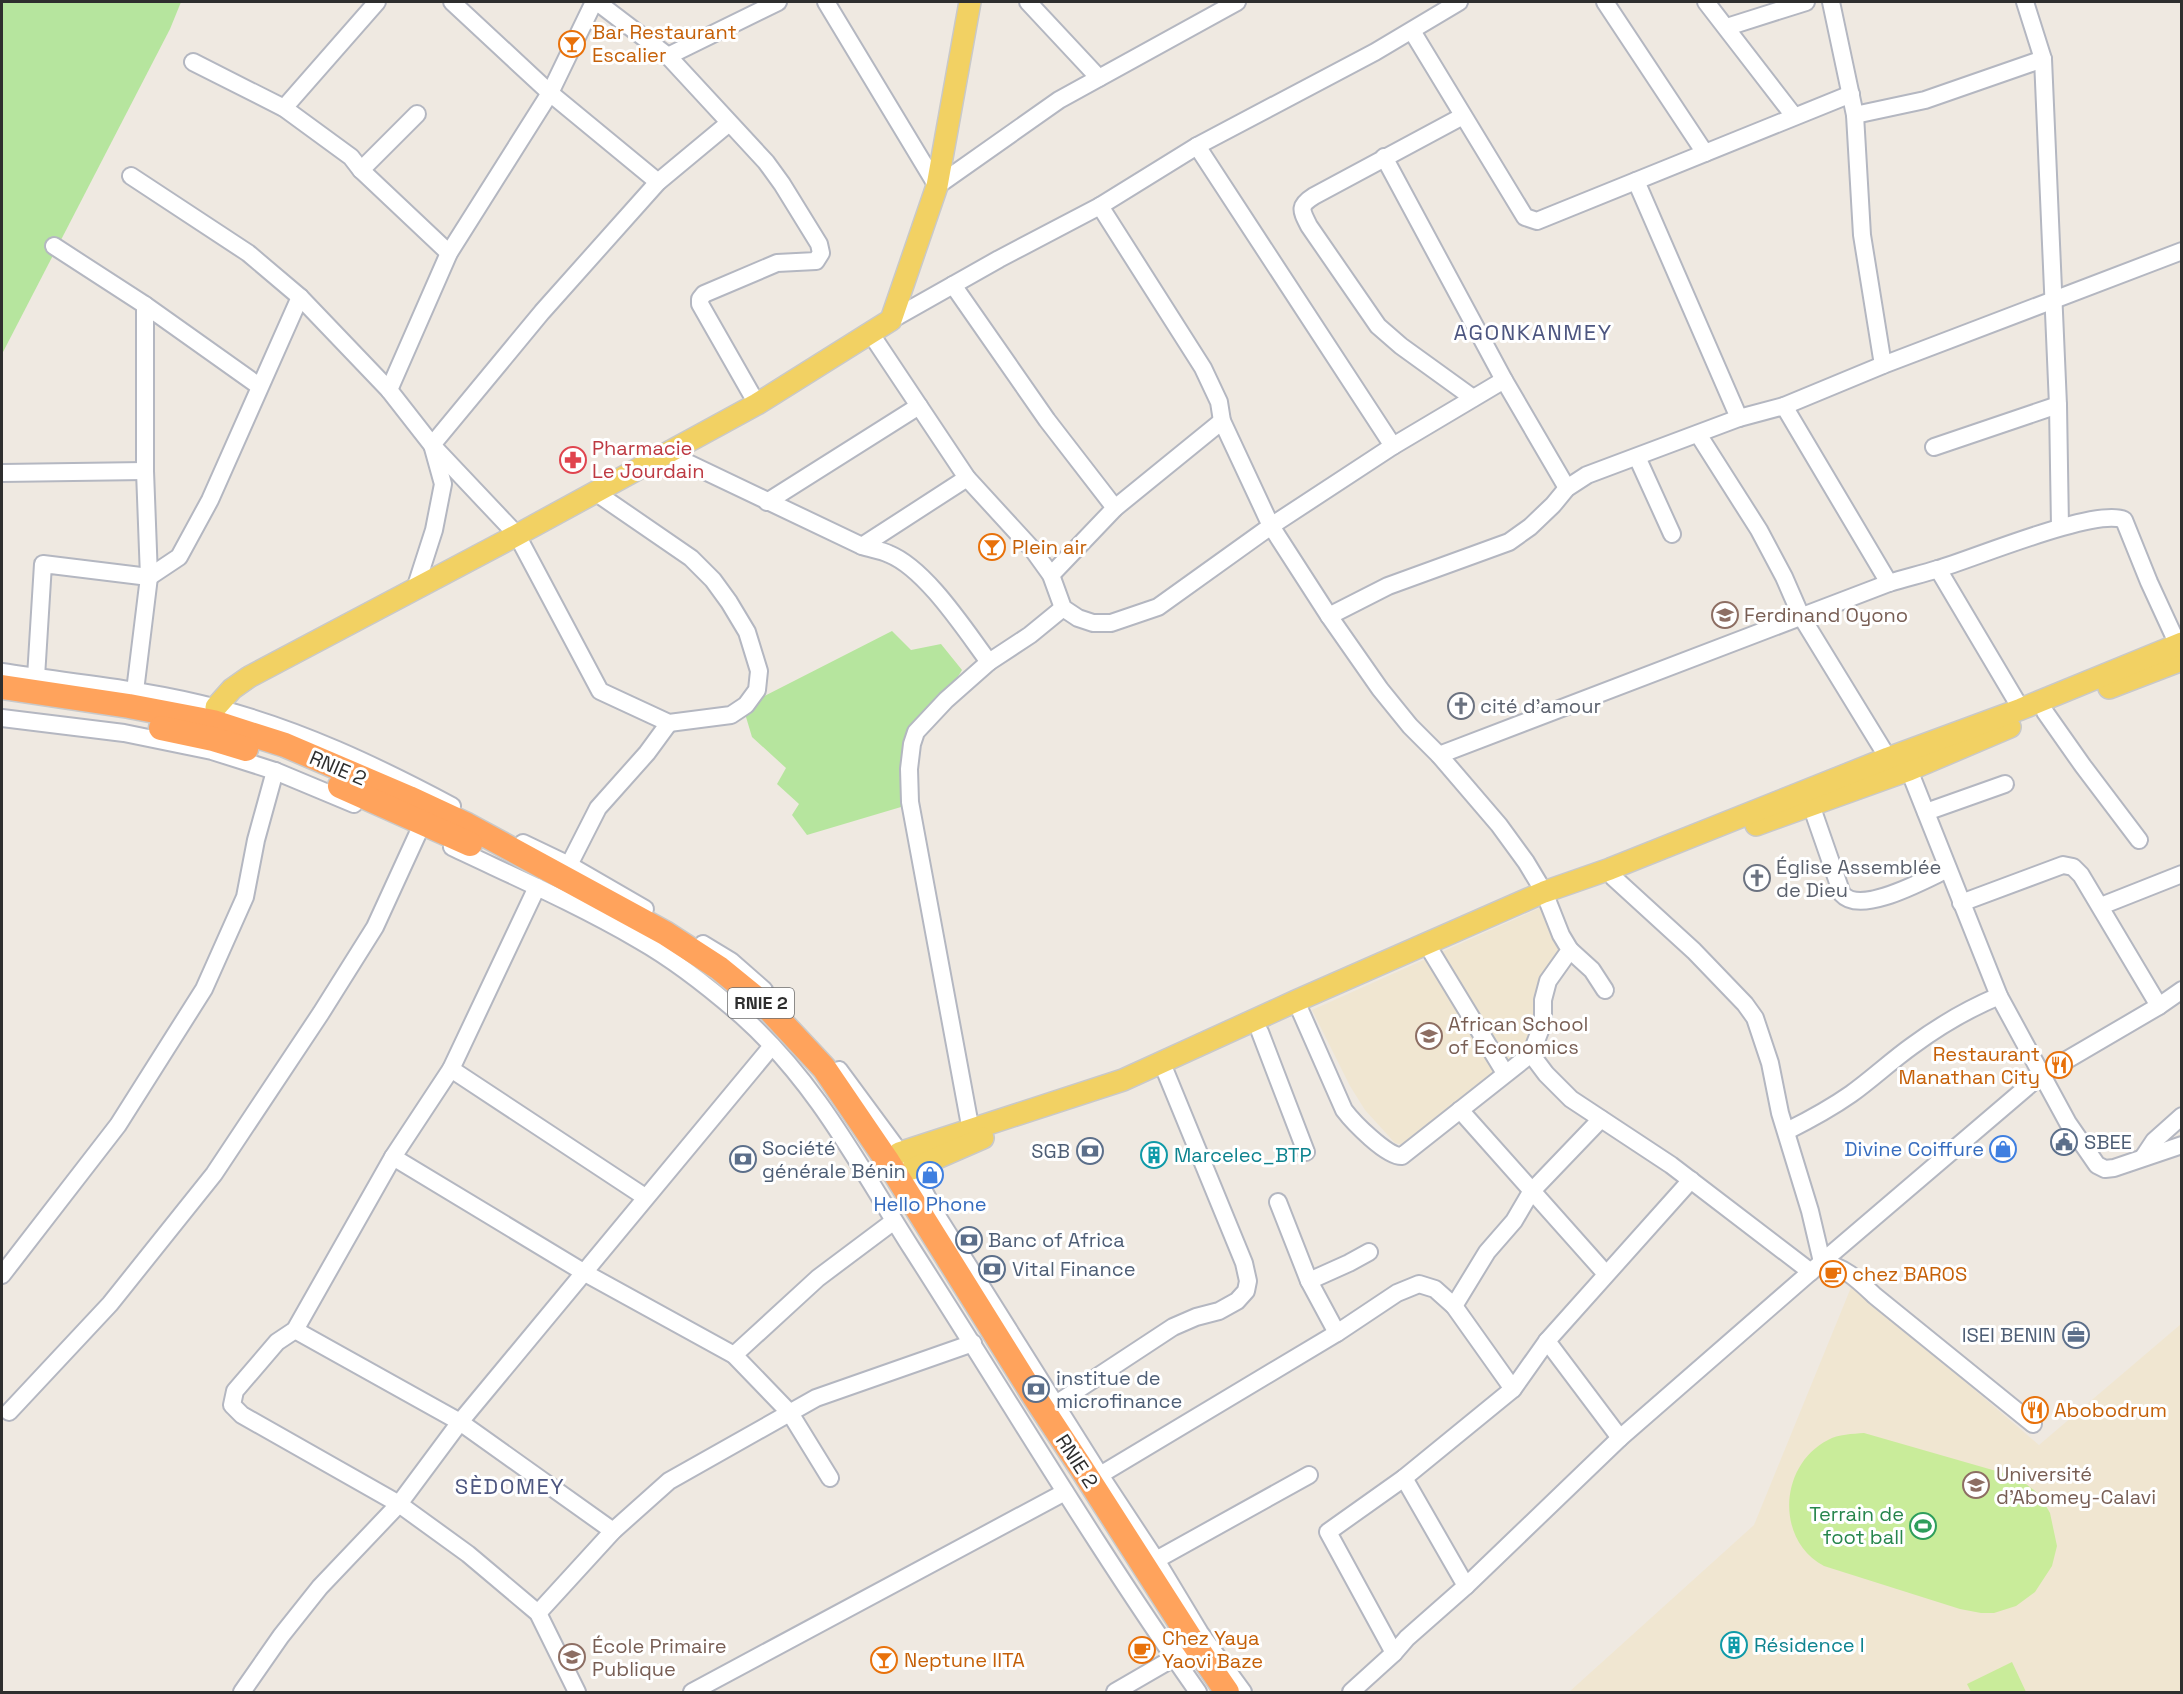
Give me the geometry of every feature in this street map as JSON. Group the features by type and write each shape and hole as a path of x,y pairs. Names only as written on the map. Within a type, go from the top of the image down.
{"highway":[{"name":"RNIE 2","path":"2,687 129,706 214,723 285,745 467,825 665,933 719,968 768,1008 824,1068 890,1176 1227,1692"},
{"name":"RNIE 2","path":"2,703 130,721 214,723"},
{"name":"RNIE 2","path":"890,1176 938,1271 1179,1655 1211,1692"}],"main road":[{"path":"214,723 232,689 249,677 517,536 757,404 891,320 937,186 970,2"},
{"path":"1546,898 1613,877 1888,758 2180,649"},
{"path":"890,1176 931,1141 971,1131 1123,1080 1299,1008 1610,869 1707,836 1811,806 1909,770 2045,712 2180,649"},
{"path":"890,1176 985,1137 1060,1115 1166,1073 1260,1032 1299,1008"}],"street":[{"path":"284,108 377,2"},
{"path":"452,2 550,93 658,182"},
{"path":"389,390 449,253 550,93 596,2 668,56 766,162 819,244 821,253 816,261 777,263 704,294 700,299 700,304 757,404"},
{"path":"668,56 756,6 778,2"},
{"path":"826,2 937,186 1059,99 1237,2"},
{"path":"1028,2 1099,78"},
{"path":"891,320 1100,206 1197,146 1412,31 1459,2"},
{"path":"1605,2 1705,153"},
{"path":"1706,2 1794,116"},
{"path":"1727,27 1806,2"},
{"path":"1832,2 1855,115 1862,235 1883,365"},
{"path":"2025,2 2043,59 2058,405 2060,527"},
{"path":"1412,31 1525,217 1531,221 1537,221 1851,94"},
{"path":"1855,115 1925,100 2043,59"},
{"path":"193,62 284,108 351,158 449,253"},
{"path":"362,170 417,114"},
{"path":"1463,116 1304,202 1302,208 1304,217 1378,326 1401,346 1473,398"},
{"path":"432,445 543,312 658,182 729,123"},
{"path":"1197,146 1393,446"},
{"path":"1384,157 1504,380 1567,488"},
{"path":"131,176 248,253 300,297 389,390 432,445 517,536 600,691 669,723 730,715 746,705 757,690 759,671 747,632 729,602 713,580 691,558 595,492"},
{"path":"1636,181 1739,418"},
{"path":"1100,206 1203,368 1219,402 1222,421 1271,526 1329,616 1387,698 1410,726 1439,755 1526,862 1570,950 1592,970 1605,990"},
{"path":"54,246 145,305 259,386"},
{"path":"1329,616 1388,586 1509,542 1530,527 1567,488 1587,475 1739,418 1784,406 1883,365 2181,251"},
{"path":"953,285 1047,420 1115,508"},
{"path":"36,677 43,564 149,577 179,557 219,480 300,297"},
{"path":"135,691 149,577 145,471 145,305"},
{"path":"871,334 967,478 1033,550 1051,575 1063,608 1078,618 1094,623 1111,623 1158,607 1271,526 1393,446 1504,380"},
{"path":"1934,447 2058,405"},
{"path":"767,502 919,406"},
{"path":"1784,406 1888,583"},
{"path":"1051,575 1115,508 1222,421"},
{"path":"1698,434 1759,530 1784,577 1801,616 1888,758 1909,770 2000,996 2068,1123 2097,1165 2106,1168 2114,1168 2181,1145"},
{"path":"415,589 434,530 443,484 432,445"},
{"path":"667,453 862,546 890,554 919,573 989,662"},
{"path":"1637,456 1672,534"},
{"path":"2,473 145,471"},
{"path":"862,546 967,478"},
{"path":"1439,755 1888,583 1938,569 2060,527 2106,517 2124,520 2180,649"},
{"path":"1938,569 2020,709"},
{"path":"971,1131 910,802 909,769 912,744 916,732 931,715 989,662 1030,635 1063,608"},
{"path":"2,672 135,691 214,723 290,730 408,783 569,865 731,961 777,1002 838,1068 890,1176 894,1221 1065,1492 1179,1655 1198,1692"},
{"path":"2045,712 2139,840"},
{"path":"2,718 135,736 212,751 275,771 419,831 537,887 641,941 703,983 772,1046 890,1176 939,1220 1156,1560 1200,1633 1243,1692"},
{"path":"569,865 598,808 648,753 669,723"},
{"path":"2,1275 30,1242 118,1125 204,989 244,897 256,840 275,771"},
{"path":"1926,812 2005,784"},
{"path":"1811,806 1842,894 1851,901 1860,902 1889,895 1948,868"},
{"path":"9,1412 110,1304 214,1174 375,927 419,831"},
{"path":"1961,903 2063,865 2073,867 2081,874 2159,1006"},
{"path":"2100,906 2181,874"},
{"path":"1613,877 1694,951 1745,1004 1755,1018 1774,1077 1780,1113 1787,1131 1816,1267"},
{"path":"537,887 451,1069 393,1157 295,1330 277,1342 235,1392 232,1405 242,1415 399,1504 468,1554 538,1613 577,1692"},
{"path":"1429,948 1506,1073"},
{"path":"1299,1008 1344,1110 1351,1119 1395,1156 1408,1153 1531,1054 1543,1023 1543,1000 1548,981 1570,950"},
{"path":"1352,1692 1620,1438 2041,1075 2159,1006 2181,990"},
{"path":"1787,1131 1850,1095 1911,1046 1944,1024 2000,996"},
{"path":"1260,1032 1306,1152"},
{"path":"242,1692 281,1636 320,1587 399,1504 460,1422 772,1046"},
{"path":"1531,1054 1546,1074 1571,1099 1816,1267 1838,1266 1850,1273 1875,1296 2033,1424"},
{"path":"451,1069 645,1197"},
{"path":"1056,1404 1173,1328 1196,1317 1219,1311 1237,1301 1246,1291 1248,1281 1244,1263 1166,1073"},
{"path":"1460,1110 1606,1274"},
{"path":"2144,1156 2154,1141 2181,1116"},
{"path":"1454,1306 1487,1252 1514,1221 1531,1192 1601,1119"},
{"path":"393,1157 585,1274 734,1355 790,1413 830,1478"},
{"path":"1394,1653 1328,1532 1404,1478 1513,1389 1547,1341 1691,1180"},
{"path":"1278,1202 1309,1281 1338,1333"},
{"path":"734,1355 818,1278 894,1221"},
{"path":"1309,1281 1369,1252"},
{"path":"1100,1475 1338,1333 1396,1293 1419,1284 1435,1289 1454,1306 1513,1389"},
{"path":"295,1330 460,1422 613,1531"},
{"path":"1547,1341 1620,1438"},
{"path":"538,1613 613,1531 669,1481 816,1398 973,1343"},
{"path":"1156,1560 1309,1475"},
{"path":"1404,1478 1466,1586"},
{"path":"700,1691 1065,1492"},
{"path":"1115,1692 1179,1655"}],"shaded area":[{"name":"African School of Economics","path":"1542,907 1561,954 1540,1026 1528,1045 1407,1146 1395,1143 1365,1110 1350,1086 1312,1010"},
{"name":"Université d'Abomey-Calavi","path":"1852,1285 2039,1445 2181,1324 2181,1692 1569,1692 1754,1525"}],"green space":[{"path":"2,2 181,2 170,29 2,354"},
{"path":"892,631 911,650 941,644 962,670 946,696 912,731 901,807 807,835 792,815 799,804 777,784 786,768 752,737 743,707"},
{"name":"Terrain de foot ball","path":"1864,1433 2017,1477 2039,1494 2050,1513 2057,1546 2052,1566 2035,1592 2016,1606 1994,1613 1981,1613 1960,1609 1824,1566 1808,1554 1797,1539 1791,1521 1789,1503 1792,1484 1800,1467 1812,1452 1828,1440 1841,1435"},
{"path":"2012,1662 2026,1692 1971,1692 1967,1684"}],"place":[{"name":"Bar Restaurant Escalier","path":"572,44"},
{"name":"Pharmacie Le Jourdain","path":"573,460"},
{"name":"Plein air","path":"992,547"},
{"name":"Ferdinand Oyono","path":"1725,615"},
{"name":"cité d'amour","path":"1461,706"},
{"name":"Église Assemblée de Dieu","path":"1757,878"},
{"name":"African School of Economics","path":"1429,1036"},
{"name":"Restaurant Manathan City","path":"2059,1065"},
{"name":"SBEE","path":"2064,1142"},
{"name":"Divine Coiffure","path":"2003,1149"},
{"name":"SGB","path":"1090,1151"},
{"name":"Marcelec_BTP","path":"1154,1155"},
{"name":"Société générale Bénin","path":"743,1159"},
{"name":"Hello Phone","path":"930,1175"},
{"name":"Banc of Africa","path":"969,1240"},
{"name":"Vital Finance","path":"992,1269"},
{"name":"chez BAROS","path":"1833,1274"},
{"name":"ISEI BENIN","path":"2076,1335"},
{"name":"institue de microfinance","path":"1036,1389"},
{"name":"Abobodrum","path":"2035,1410"},
{"name":"Université d'Abomey-Calavi","path":"1976,1485"},
{"name":"Terrain de foot ball","path":"1923,1526"},
{"name":"Résidence I","path":"1734,1645"},
{"name":"Chez Yaya Yaovi Baze","path":"1142,1650"},
{"name":"École Primaire Publique","path":"572,1657"},
{"name":"Neptune IITA","path":"884,1660"}],"district":[{"name":"AGONKANMEY","path":"1533,332"},
{"name":"SÈDOMEY","path":"510,1486"}]}
